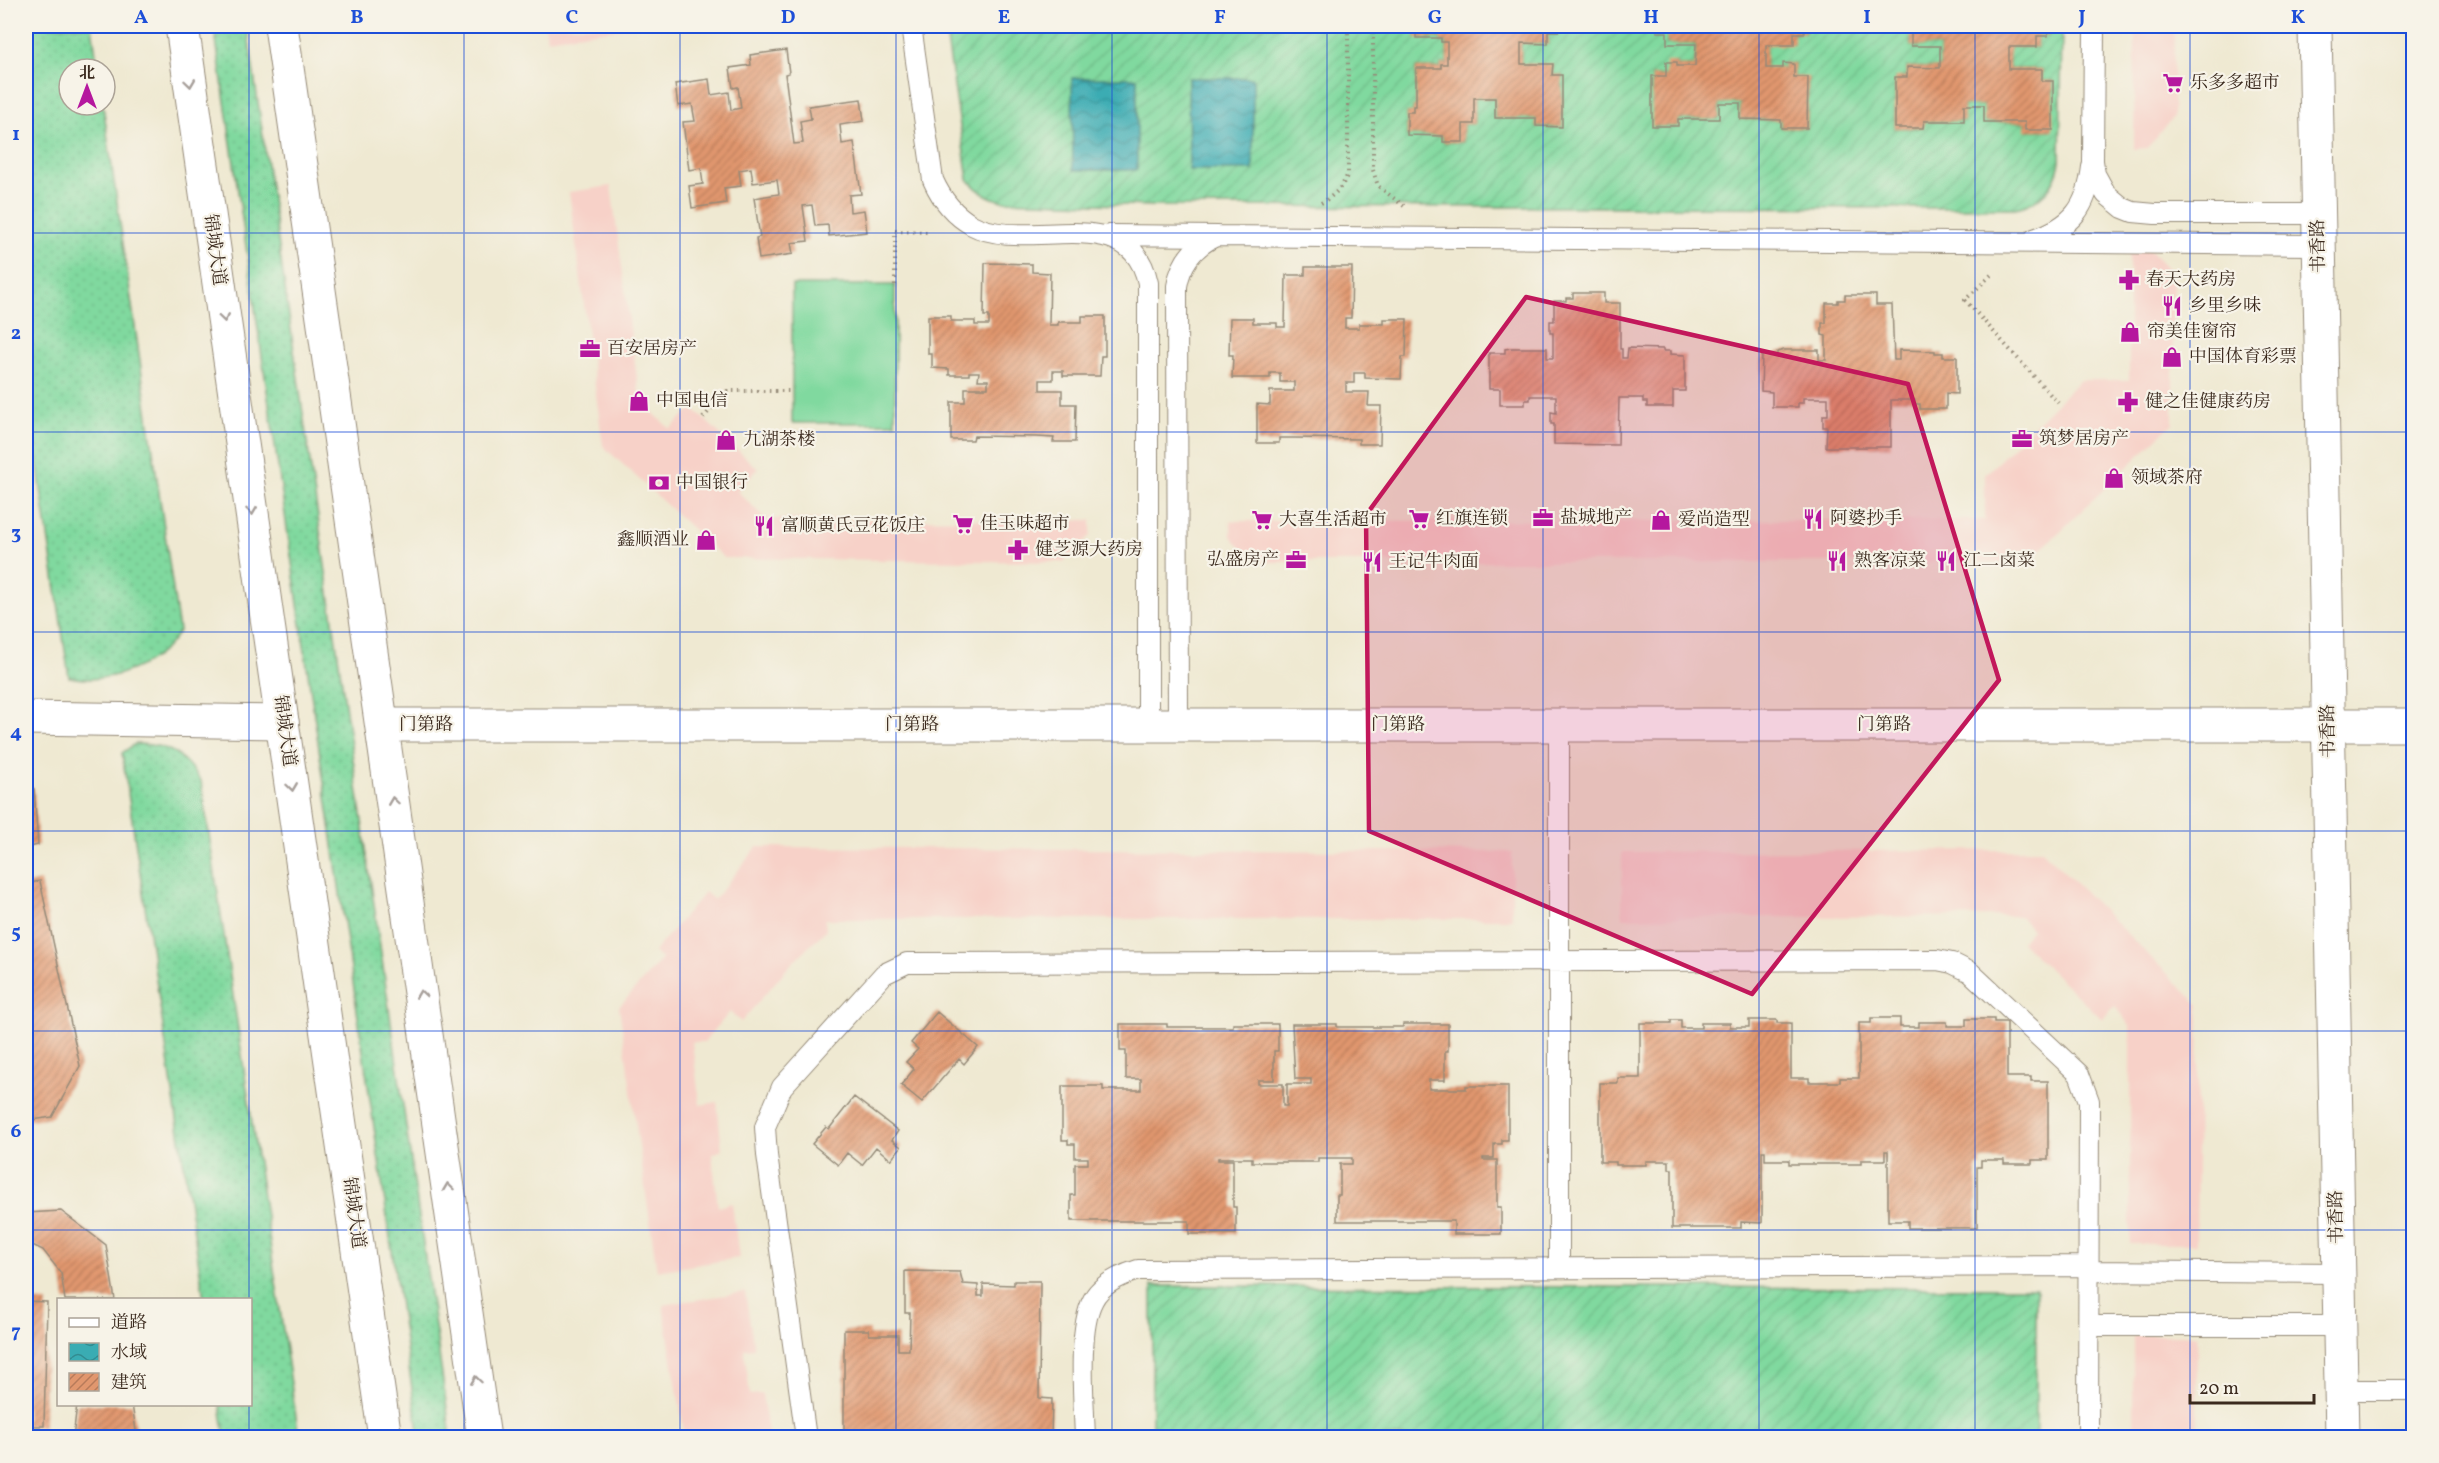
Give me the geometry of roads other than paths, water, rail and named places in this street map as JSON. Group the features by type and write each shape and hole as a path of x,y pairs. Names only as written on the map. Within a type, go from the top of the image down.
{"street":[{"name":"锦城大道","path":"182,26 385,1437"},
{"path":"282,26 484,1437"},
{"name":"书香路","path":"2315,26 2342,1437"},
{"path":"26,718 282,722"},
{"name":"门第路","path":"382,725 2414,725"}],"lane":[{"path":"911,26 933,180 944,200 959,216 984,230 1023,234 2026,241 2319,229"},
{"path":"2026,241 2051,233 2069,221 2089,190 2093,161 2094,26"},
{"path":"2093,161 2096,174 2106,194 2123,208 2133,212 2319,229"},
{"path":"1100,234 1117,239 1131,248 1145,271 1148,283 1163,726"},
{"path":"1163,726 1177,286 1179,274 1193,250 1206,241 1224,236"},
{"path":"1559,725 1559,1268"},
{"path":"806,1437 766,1155 765,1127 782,1087 884,974 907,963 1937,960 1952,963 1970,972 2079,1074 2089,1101 2088,1437"},
{"path":"1085,1437 1086,1322 1090,1306 1097,1293 1124,1274 1152,1269 2088,1269 2338,1273"},
{"path":"2088,1326 2339,1326"},
{"path":"2341,1390 2414,1390"}],"water":[{"path":"1072,78 1137,78 1137,170 1073,170"},
{"path":"1188,78 1253,78 1253,170 1189,170"}],"place":[{"name":"乐多多超市","path":"2173,83"},
{"name":"春天大药房","path":"2129,280"},
{"name":"乡里乡味","path":"2172,306"},
{"name":"帘美佳窗帘","path":"2130,332"},
{"name":"百安居房产","path":"590,349"},
{"name":"中国体育彩票","path":"2172,357"},
{"name":"中国电信","path":"639,401"},
{"name":"健之佳健康药房","path":"2128,402"},
{"name":"筑梦居房产","path":"2022,439"},
{"name":"九湖茶楼","path":"726,440"},
{"name":"领域茶府","path":"2114,478"},
{"name":"中国银行","path":"659,483"},
{"name":"盐城地产","path":"1543,518"},
{"name":"红旗连锁","path":"1419,519"},
{"name":"阿婆抄手","path":"1813,519"},
{"name":"大喜生活超市","path":"1262,520"},
{"name":"爱尚造型","path":"1661,520"},
{"name":"佳玉味超市","path":"963,524"},
{"name":"富顺黄氏豆花饭庄","path":"764,526"},
{"name":"鑫顺酒业","path":"706,540"},
{"name":"健芝源大药房","path":"1018,550"},
{"name":"弘盛房产","path":"1296,560"},
{"name":"熟客凉菜","path":"1837,561"},
{"name":"江二卤菜","path":"1946,561"},
{"name":"王记牛肉面","path":"1372,562"}]}
